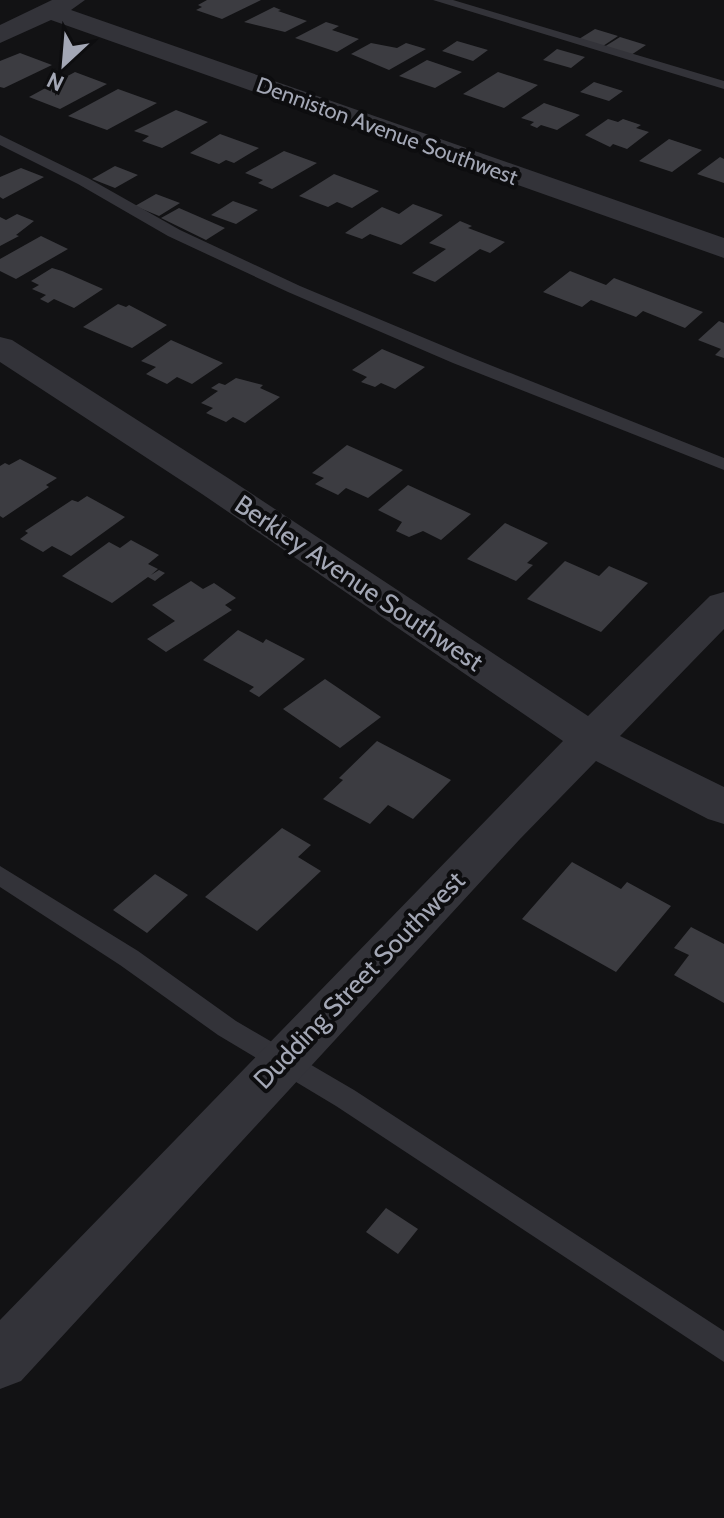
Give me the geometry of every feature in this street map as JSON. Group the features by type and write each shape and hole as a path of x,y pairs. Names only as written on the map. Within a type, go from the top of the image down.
{"street":[{"path":"0,35 61,6"},
{"name":"Denniston Avenue Southwest","path":"61,6 724,249"},
{"name":"Berkley Avenue Southwest","path":"0,347 215,486 592,739 724,807"},
{"name":"Dudding Street Southwest","path":"0,1361 282,1060 724,605"}],"lane":[{"path":"439,0 724,85"},
{"path":"0,139 83,181 174,233 294,289 459,359 724,464"},
{"path":"0,875 129,958 227,1028 345,1098 724,1348"}],"building":[{"path":"207,0 261,0 222,19 196,10"},
{"path":"274,7 307,21 285,32 244,22"},
{"path":"326,22 339,26 332,30 359,39 337,52 295,38"},
{"path":"595,29 618,36 603,46 579,39"},
{"path":"620,37 646,45 631,55 604,47"},
{"path":"457,41 488,50 473,61 442,51"},
{"path":"371,43 397,48 406,43 426,49 389,70 351,54"},
{"path":"557,49 585,57 571,68 543,60"},
{"path":"20,53 52,65 4,88 0,87 0,61"},
{"path":"427,60 462,72 435,88 399,76"},
{"path":"75,72 107,84 60,109 29,97"},
{"path":"498,72 538,85 504,108 463,94"},
{"path":"594,82 623,91 609,101 580,92"},
{"path":"118,89 157,103 107,130 68,116"},
{"path":"544,103 580,115 557,130 541,125 537,128 530,125 534,122 521,118"},
{"path":"176,110 208,122 162,148 142,141 149,136 134,131"},
{"path":"608,119 618,122 623,119 641,125 636,128 649,132 627,149 613,144 610,147 585,135"},
{"path":"220,134 259,148 234,163 226,160 219,164 190,153"},
{"path":"669,139 702,150 672,172 639,161"},
{"path":"284,151 317,163 272,189 258,183 263,180 245,173"},
{"path":"720,157 724,159 724,183 697,174"},
{"path":"115,166 138,175 115,188 92,179"},
{"path":"21,168 44,177 3,199 0,197 0,177"},
{"path":"334,174 379,191 352,208 337,202 328,207 299,196"},
{"path":"156,194 180,203 159,216 135,206"},
{"path":"233,201 258,210 236,224 211,215"},
{"path":"413,204 443,215 401,245 370,234 362,239 345,233 382,207 399,214"},
{"path":"179,208 225,228 206,240 161,218"},
{"path":"17,214 34,221 16,235 19,236 0,246 0,217 6,220"},
{"path":"460,221 472,226 468,228 505,242 490,253 480,249 435,282 412,273 446,249 429,243"},
{"path":"41,236 68,249 16,279 0,271 0,259"},
{"path":"52,268 103,289 74,308 54,299 48,303 40,299 46,295 32,289 39,285 31,281"},
{"path":"570,271 606,285 614,278 703,312 685,328 643,311 636,317 591,300 582,307 543,292"},
{"path":"118,304 129,305 167,325 132,348 83,327"},
{"path":"719,321 724,323 724,358 715,355 721,349 698,340"},
{"path":"171,340 223,363 192,384 177,377 167,384 146,374 156,367 141,361"},
{"path":"382,349 425,367 395,389 381,383 375,387 361,382 367,377 352,370"},
{"path":"236,378 263,385 260,388 280,397 245,423 233,417 226,422 206,413 213,408 201,403 218,391 211,388 219,383 225,385"},
{"path":"347,445 403,470 368,498 346,488 338,495 315,484 324,478 312,473"},
{"path":"20,459 57,478 46,485 49,487 3,518 0,516 0,466"},
{"path":"408,485 471,514 441,540 423,531 409,537 396,531 402,522 378,510"},
{"path":"87,496 125,517 71,556 52,546 43,552 20,539 28,533 25,531 72,500 78,502"},
{"path":"505,523 548,543 527,563 533,565 516,581 467,559"},
{"path":"131,540 159,555 148,564 158,569 151,575 159,570 165,573 155,581 148,577 112,603 62,576 109,542 120,548"},
{"path":"565,561 599,576 609,566 648,583 601,632 527,599"},
{"path":"191,581 203,589 214,583 236,598 225,605 232,610 166,652 147,639 175,621 152,605"},
{"path":"238,630 263,643 266,639 305,659 259,697 249,691 254,687 203,660"},
{"path":"325,679 381,717 340,748 283,709"},
{"path":"377,741 451,780 413,819 388,805 370,824 323,799 343,780 339,778"},
{"path":"282,828 311,845 298,857 321,871 257,931 205,897"},
{"path":"572,862 621,889 627,882 671,906 616,972 522,919"},
{"path":"155,874 188,895 147,933 113,910"},
{"path":"691,927 724,944 724,1003 674,975 689,955 674,948"},
{"path":"386,1208 418,1229 398,1254 366,1232"}]}
